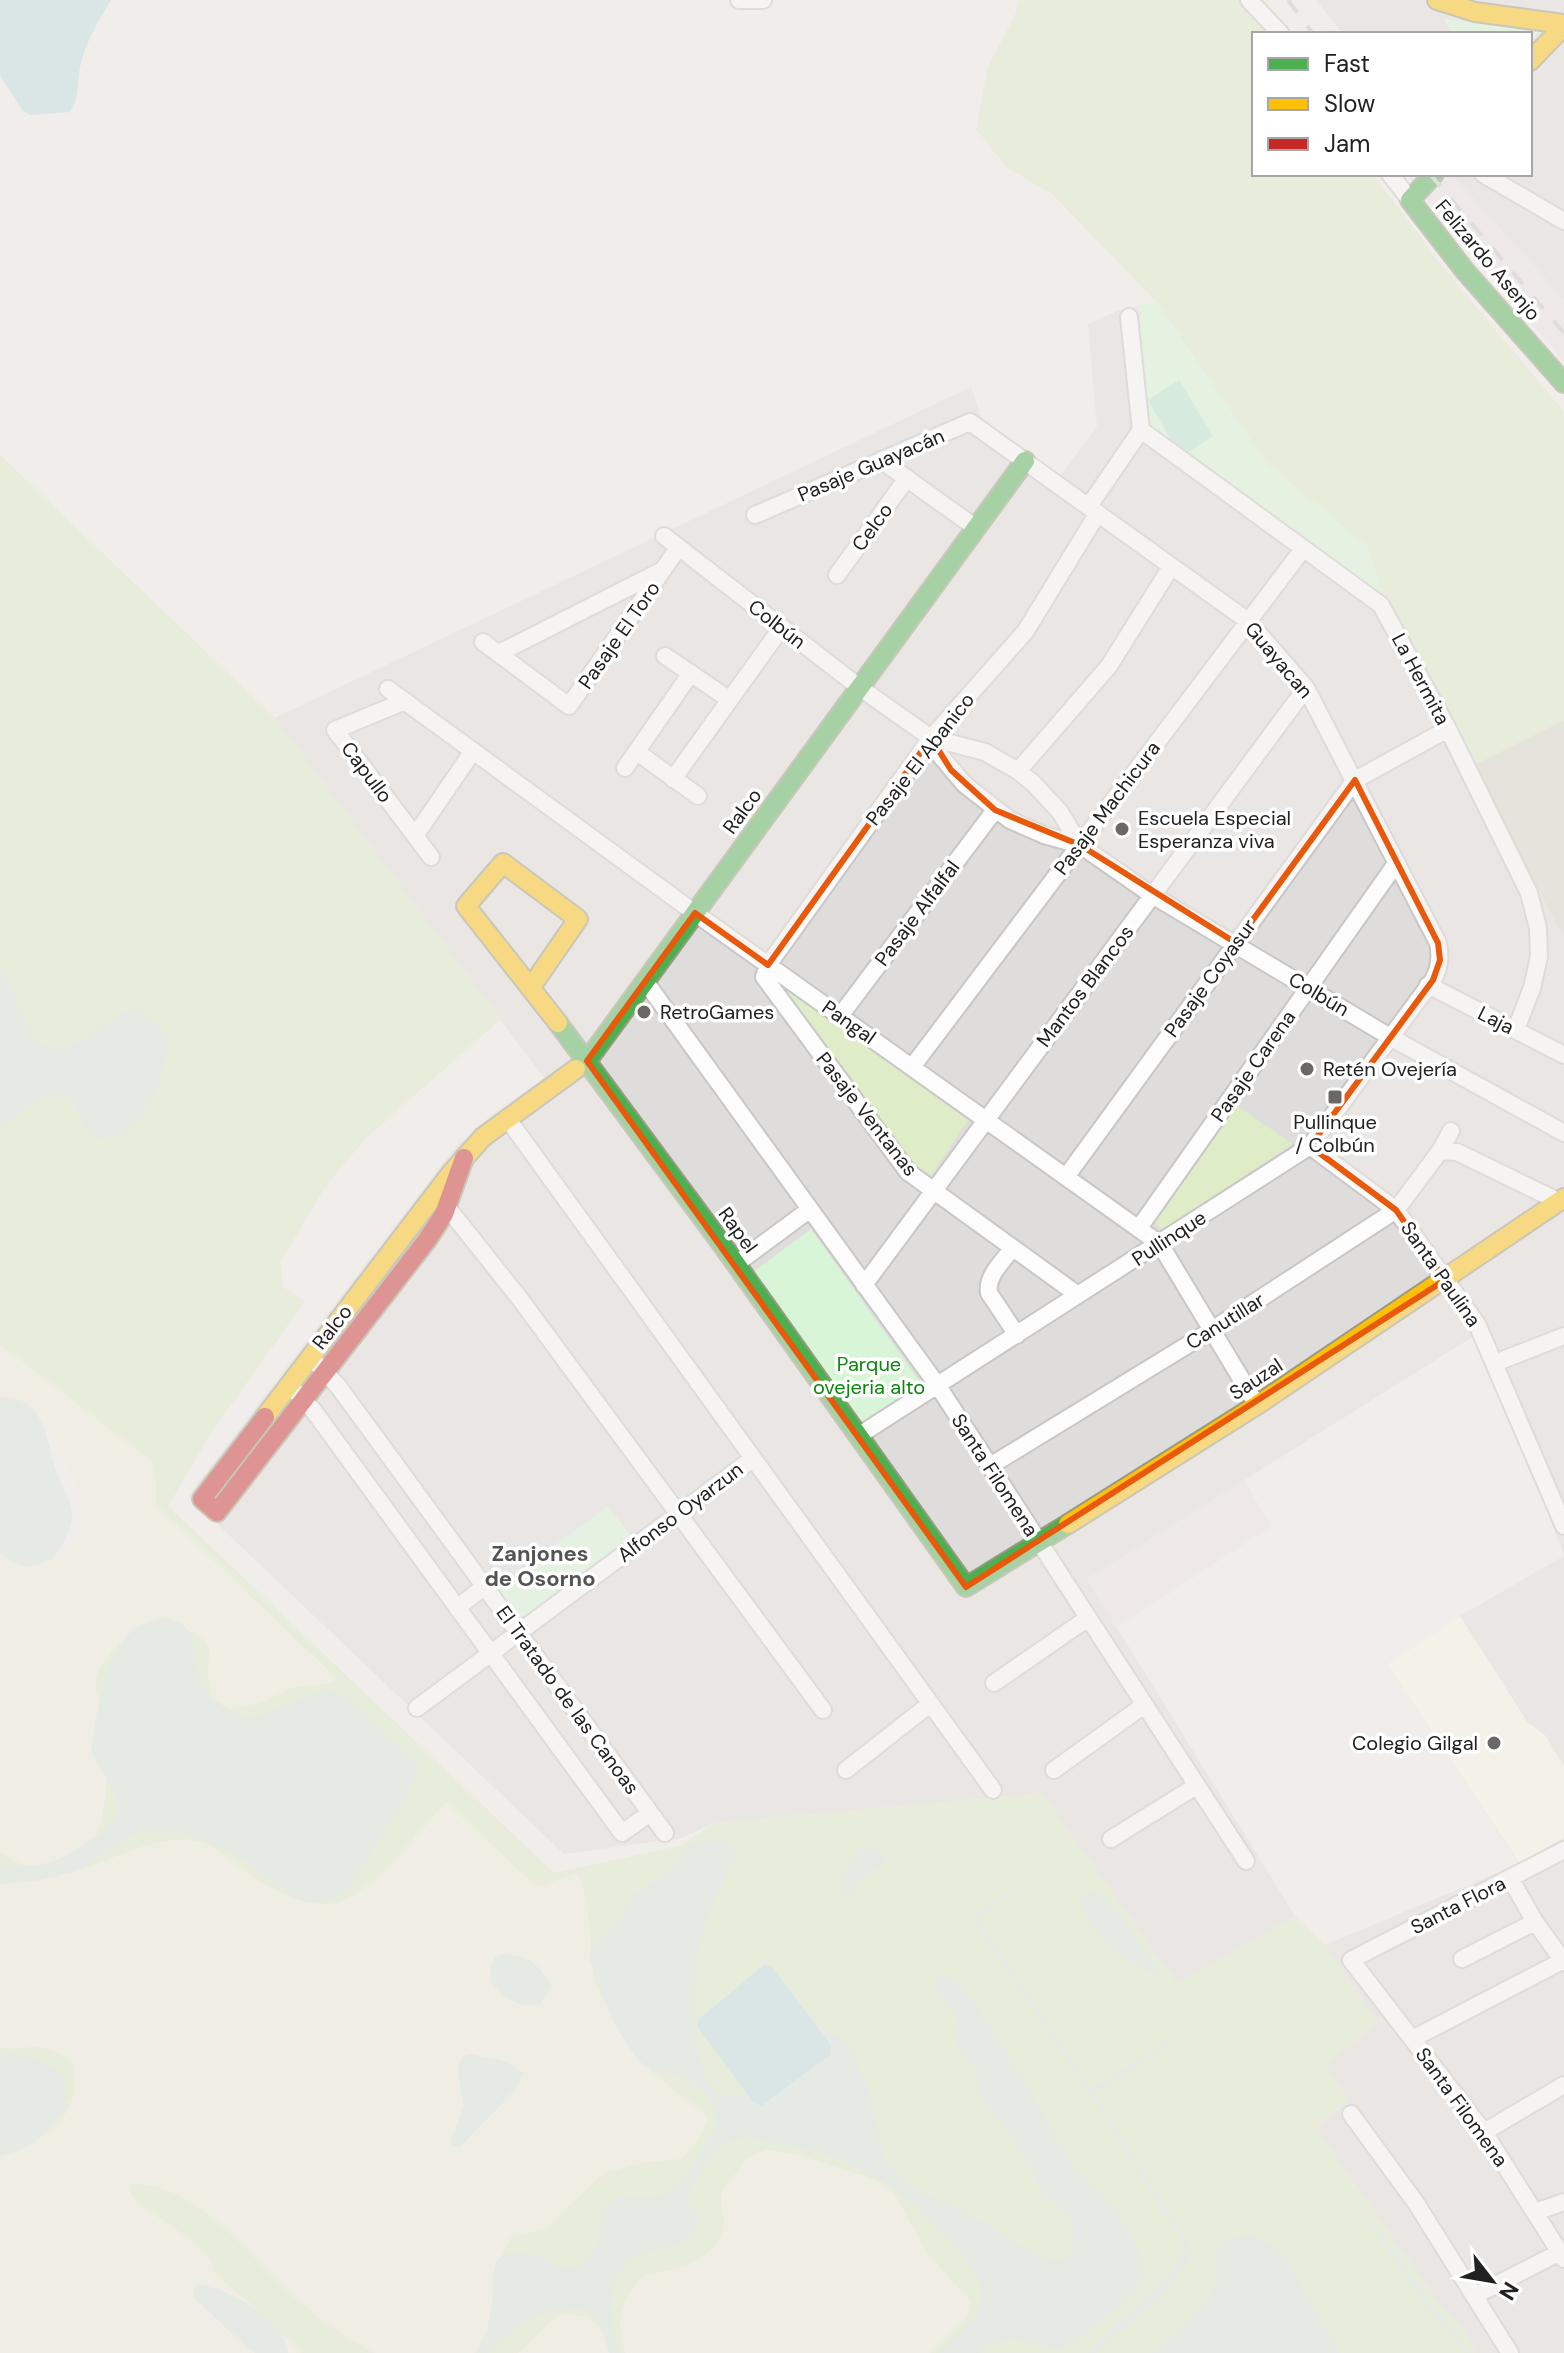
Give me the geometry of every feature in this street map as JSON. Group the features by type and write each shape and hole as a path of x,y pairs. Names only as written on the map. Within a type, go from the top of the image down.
{"street":[{"path":"739,0 763,0"},
{"path":"1249,0 1279,32"},
{"path":"1437,0 1475,12 1564,25"},
{"path":"1532,59 1564,25"},
{"path":"1392,176 1410,200 1432,176"},
{"path":"1486,176 1564,221"},
{"name":"Felizardo Asenjo","path":"1410,200 1465,271 1564,383"},
{"path":"1094,510 1141,430 1129,317"},
{"name":"Pasaje Guayacán","path":"755,515 970,422 1025,461"},
{"name":"La Hermita","path":"1141,430 1381,605 1448,729 1529,893 1538,928 1539,956 1532,988 1516,1029"},
{"path":"881,460 976,528"},
{"name":"Guayacan","path":"1025,461 1248,621 1306,688 1438,943 1439,967 1428,985"},
{"name":"Ralco","path":"441,1200 310,1358 202,1499 217,1512 427,1240 441,1200 464,1158 507,1118 587,1061 1025,461"},
{"name":"Celco","path":"837,575 907,478"},
{"name":"Pasaje El Abanico","path":"768,965 931,738 1025,632 1094,510"},
{"name":"Colbún","path":"664,536 859,687 931,738 985,752 1018,771 1054,804 1080,845"},
{"name":"Pasaje El Toro","path":"483,642 569,706 678,548"},
{"name":"Pasaje Machicura","path":"912,1067 1303,549"},
{"path":"1018,771 1109,666 1171,567"},
{"name":"Pasaje El Toro","path":"499,653 663,570"},
{"path":"673,779 782,627"},
{"path":"665,656 730,700"},
{"path":"625,768 691,673"},
{"name":"Mantos Blancos","path":"864,1285 1306,688"},
{"name":"Pangal","path":"388,689 695,913 1160,1244 1257,1405"},
{"name":"Capullo","path":"405,701 335,730 431,857"},
{"path":"1355,780 1448,729"},
{"name":"Colbún","path":"931,738 951,770 995,810 1044,835 1080,845 1152,895 1390,1037 1564,1133"},
{"path":"415,836 473,751"},
{"path":"637,752 698,796"},
{"name":"Pasaje Coyasur","path":"1066,1177 1355,780"},
{"name":"Pasaje Alfalfal","path":"840,1016 995,810"},
{"name":"Rapel","path":"531,987 578,919 503,863 466,906 587,1061 966,1587"},
{"name":"Pasaje Carena","path":"1139,1228 1395,865"},
{"name":"Pasaje Ventanas","path":"768,965 764,977 908,1172 1078,1295"},
{"name":"Santa Filomena","path":"645,981 938,1386 1246,1861"},
{"name":"Laja","path":"1428,985 1564,1055"},
{"name":"Pullinque","path":"858,1436 1310,1146 1428,985"},
{"path":"507,1118 751,1460 993,1790"},
{"name":"Canutillar","path":"990,1466 1212,1330 1396,1210 1451,1131"},
{"name":"Santa Paulina","path":"1310,1146 1396,1210 1477,1324 1564,1526"},
{"path":"1440,1151 1457,1152 1562,1200"},
{"path":"441,1200 679,1513 823,1710"},
{"name":"Sauzal","path":"966,1587 1257,1405 1562,1200"},
{"path":"736,1264 809,1210"},
{"path":"1013,1248 988,1286 989,1293 1017,1335"},
{"path":"1495,1363 1564,1336"},
{"name":"El Tratado de las Canoas","path":"310,1358 325,1371 665,1833"},
{"name":"El Tratado de las Canoas","path":"289,1386 304,1399 622,1833 650,1813"},
{"name":"Alfonso Oyarzun","path":"417,1708 751,1460"},
{"path":"457,1608 485,1586"},
{"path":"994,1683 1088,1618"},
{"path":"846,1770 930,1704"},
{"path":"1054,1770 1143,1706"},
{"path":"1111,1839 1196,1786"},
{"name":"Santa Flora","path":"1351,1960 1564,1850"},
{"path":"1412,2039 1563,1961 1535,1922 1510,1878"},
{"path":"1462,1959 1535,1922"},
{"name":"Santa Filomena","path":"1351,1960 1484,2132 1562,2256"},
{"path":"1484,2132 1564,2085"},
{"path":"1351,2114 1416,2203 1510,2353"},
{"path":"1535,2212 1564,2202"},
{"path":"1476,2295 1562,2256"}],"highlighted area":[{"path":"931,738 951,770 995,810 1080,845 1236,943 1355,780 1438,943 1440,960 1433,980 1310,1146 1396,1210 1445,1280 966,1587 587,1061 695,913 768,965"}],"shaded area":[{"path":"1316,0 1564,0 1564,299 1453,176 1532,176 1532,32 1341,32"},
{"path":"1409,176 1453,176 1564,299 1564,362"},
{"path":"1157,302 1386,605 1564,938 1564,1555 1477,1334 1087,1579 1295,1916 1177,1983 1042,1793 714,1823 681,1838 564,1854 188,1496 456,1146 498,1110 544,1078 275,718 971,387 983,422 1058,478 1097,427 1088,324 1117,311"},
{"path":"1564,720 1564,938 1472,766"},
{"path":"0,966 35,1040 64,1047 136,1008 166,1034 157,1088 149,1106 125,1132 109,1138 91,1137 73,1103 55,1096 34,1103 0,1129"},
{"path":"0,1397 27,1404 35,1412 42,1423 72,1509 69,1532 54,1559 32,1566 15,1563 0,1554"},
{"path":"1244,1480 1271,1526 1117,1628 1087,1579"},
{"path":"1564,1556 1564,2353 1476,2353 1465,2330 1437,2300 1316,2128 1326,2065 1378,2023 1325,1945 1519,1864 1387,1664 1460,1616"},
{"name":"Colegio Gilgal","path":"1460,1616 1528,1723 1545,1735 1564,1766 1564,1838 1519,1863 1387,1664"},
{"path":"167,1619 180,1622 191,1634 201,1681 213,1701 242,1717 252,1718 323,1690 334,1691 348,1699 418,1764 417,1774 403,1802 359,1873 338,1896 317,1903 305,1901 282,1889 229,1851 193,1836 167,1831 135,1834 94,1861 61,1875 36,1881 0,1882 0,1865 30,1866 63,1858 114,1820 118,1802 91,1752 105,1681 119,1646 130,1633 143,1624"},
{"path":"722,1840 734,1847 737,1860 719,1890 710,1914 699,1949 695,1984 696,2035 707,2080 717,2093 732,2096 746,2093 806,2026 838,2036 851,2046 869,2091 883,2157 902,2178 920,2192 955,2205 1043,2258 1057,2260 1068,2256 1073,2246 1073,2224 1045,2196 1030,2163 979,2094 976,2069 955,2041 957,2014 936,1991 933,1982 938,1976 947,1975 968,1993 1028,2087 1073,2167 1114,2208 1145,2265 1142,2280 1130,2297 1076,2342 1059,2350 1013,2339 990,2344 980,2353 938,2353 971,2323 981,2297 980,2284 974,2272 940,2229 900,2193 856,2167 807,2149 747,2138 721,2147 689,2192 687,2198 699,2220 694,2231 677,2244 634,2258 619,2271 614,2282 611,2306 620,2353 609,2353 595,2317 585,2309 578,2309 530,2319 505,2335 490,2353 475,2353 490,2319 498,2259 524,2253 561,2267 584,2265 596,2246 603,2208 617,2199 655,2197 674,2189 689,2172 714,2131 714,2108 698,2087 684,2078 648,2068 627,2045 597,1981 589,1955 592,1945 622,1916 633,1894 661,1879 687,1847 694,1842"},
{"path":"868,1847 883,1854 885,1861 865,1876 848,1896 838,1891 840,1877 847,1865"},
{"path":"1024,1882 977,1919 1091,2089 1169,2040 1171,2043 1094,2094 1187,2240 1190,2256 1184,2269 1162,2294 1097,2353 1087,2353 1172,2270 1183,2250 1181,2238 1088,2092 971,1918"},
{"path":"1088,1890 1110,1901 1159,1970 1155,1975 1132,1963 1098,1934 1083,1910 1080,1898"},
{"path":"503,1954 527,1959 543,1973 551,1987 540,2004 524,2005 512,2001 490,1981 495,1957"},
{"path":"11,2053 42,2062 58,2072 64,2081 65,2100 56,2120 42,2136 27,2147 0,2156 0,2054"},
{"path":"470,2054 507,2063 524,2074 514,2091 460,2147 453,2146 450,2141 464,2106 457,2069 463,2056"},
{"path":"1366,2212 1432,2306 1472,2353 1465,2353 1430,2311 1363,2214"},
{"path":"1252,2235 1274,2246 1286,2259 1340,2353 1151,2353 1191,2319 1210,2296 1217,2247 1234,2237"},
{"path":"197,2284 239,2299 267,2317 285,2340 288,2353 256,2353 250,2350 194,2298 193,2290"}],"green space":[{"path":"1020,0 1270,0 1255,14 1268,32 1252,32 1252,176 1374,176 1438,261 1564,412 1564,720 1472,766 1386,605 1368,547 1267,463 1157,302 1051,193 1007,168 976,129 988,67"},
{"path":"1443,18 1539,30 1532,41 1532,32 1451,32"},
{"path":"1157,302 1267,463 1368,547 1386,605 1147,426 1139,306"},
{"path":"1179,380 1213,436 1181,457 1148,400"},
{"path":"0,455 275,718 501,1019 365,1139 325,1187 280,1263 283,1287 305,1301 211,1433 168,1506 554,1873 680,1846 714,1823 1042,1793 1177,1983 1295,1916 1325,1945 1378,2023 1326,2065 1350,2100 1316,2128 1437,2300 1465,2330 1476,2353 931,2353 967,2317 970,2301 926,2251 894,2193 877,2180 795,2154 766,2150 748,2158 721,2191 723,2229 708,2253 684,2266 644,2277 635,2285 621,2316 625,2353 611,2353 602,2329 585,2317 565,2313 556,2317 518,2353 475,2353 484,2345 501,2258 510,2238 544,2229 604,2173 647,2162 681,2159 702,2134 708,2117 653,2073 618,2031 594,1981 587,1902 578,1873 537,1887 446,1802 368,1884 354,1895 331,1904 307,1902 281,1893 250,1875 217,1849 189,1840 150,1845 74,1872 0,1885 0,1852 18,1863 44,1869 63,1864 85,1852 95,1837 101,1822 107,1766 97,1675 116,1648 146,1624 165,1616 205,1640 209,1650 208,1678 213,1698 230,1710 262,1702 294,1687 328,1684 337,1679 156,1505 151,1461 0,1344"},
{"path":"780,985 968,1120 931,1176 911,1161"},
{"path":"1237,1106 1293,1144 1164,1230 1154,1222"},
{"name":"Parque ovejeria alto","path":"811,1229 923,1386 859,1427 752,1273"},
{"path":"0,1344 151,1461 156,1505 337,1680 328,1684 294,1687 262,1702 230,1710 213,1698 208,1678 209,1650 205,1640 165,1616 119,1644 98,1673 95,1684 103,1716 105,1774 99,1830 88,1850 70,1862 24,1868 0,1852 0,1554 4,1557 58,1556 82,1529 83,1499 55,1437 42,1422 0,1407"},
{"path":"608,1506 631,1536 524,1616 519,1616 497,1588"},
{"path":"446,1802 537,1887 578,1873 587,1902 594,1981 653,2073 708,2117 702,2134 681,2159 647,2162 604,2173 544,2229 510,2238 484,2345 475,2353 374,2353 320,2319 291,2295 239,2239 194,2203 146,2184 133,2183 130,2193 144,2207 188,2238 211,2261 214,2272 264,2315 301,2353 0,2353 0,2143 8,2049 0,2048 0,1885 43,1875 74,1873 144,1846 177,1840 204,1842 222,1850 252,1877 365,1888"},
{"path":"42,2047 71,2058 75,2081 70,2104 65,2115 48,2132 33,2138 0,2143 0,2048"},
{"path":"766,2150 795,2154 877,2180 894,2193 926,2251 970,2301 967,2317 931,2353 625,2353 620,2311 636,2283 643,2276 683,2268 722,2231 721,2191 748,2158"},
{"path":"132,2183 158,2187 202,2209 303,2305 374,2353 301,2353 264,2315 214,2272 211,2261 188,2238 144,2207 130,2193"},
{"path":"565,2313 585,2317 602,2329 611,2353 518,2353 556,2317"}],"water":[{"path":"0,0 111,0 86,47 76,100 70,112 30,115 22,110 0,75"},
{"path":"765,1964 772,1967 831,2045 830,2055 761,2106 753,2102 697,2027 699,2019"}],"railway":[{"path":"1288,0 1312,32"},
{"path":"1432,176 1564,333"}],"traffic: fast":[{"path":"1432,176 1410,200 1465,271 1564,383"},
{"path":"576,1069 587,1061 1025,461"},
{"path":"558,1023 721,1243 966,1587 1068,1524"}],"traffic: slow":[{"path":"1437,0 1475,12 1564,24"},
{"path":"1532,59 1564,26"},
{"path":"531,987 578,919 503,863 466,906 558,1023"},
{"path":"265,1417 452,1172 483,1137 576,1069"},
{"path":"1068,1524 1257,1405 1564,1198"}],"traffic: jam":[{"path":"265,1417 202,1499 217,1512 427,1240 444,1214 464,1158"}],"place":[{"name":"Escuela Especial Esperanza viva","path":"1122,829"},
{"name":"RetroGames","path":"644,1012"},
{"name":"Retén Ovejería","path":"1307,1069"},
{"name":"Pullinque / Colbún","path":"1335,1097"},
{"name":"Colegio Gilgal","path":"1494,1743"}],"district":[{"name":"Zanjones de Osorno","path":"540,1566"}]}
